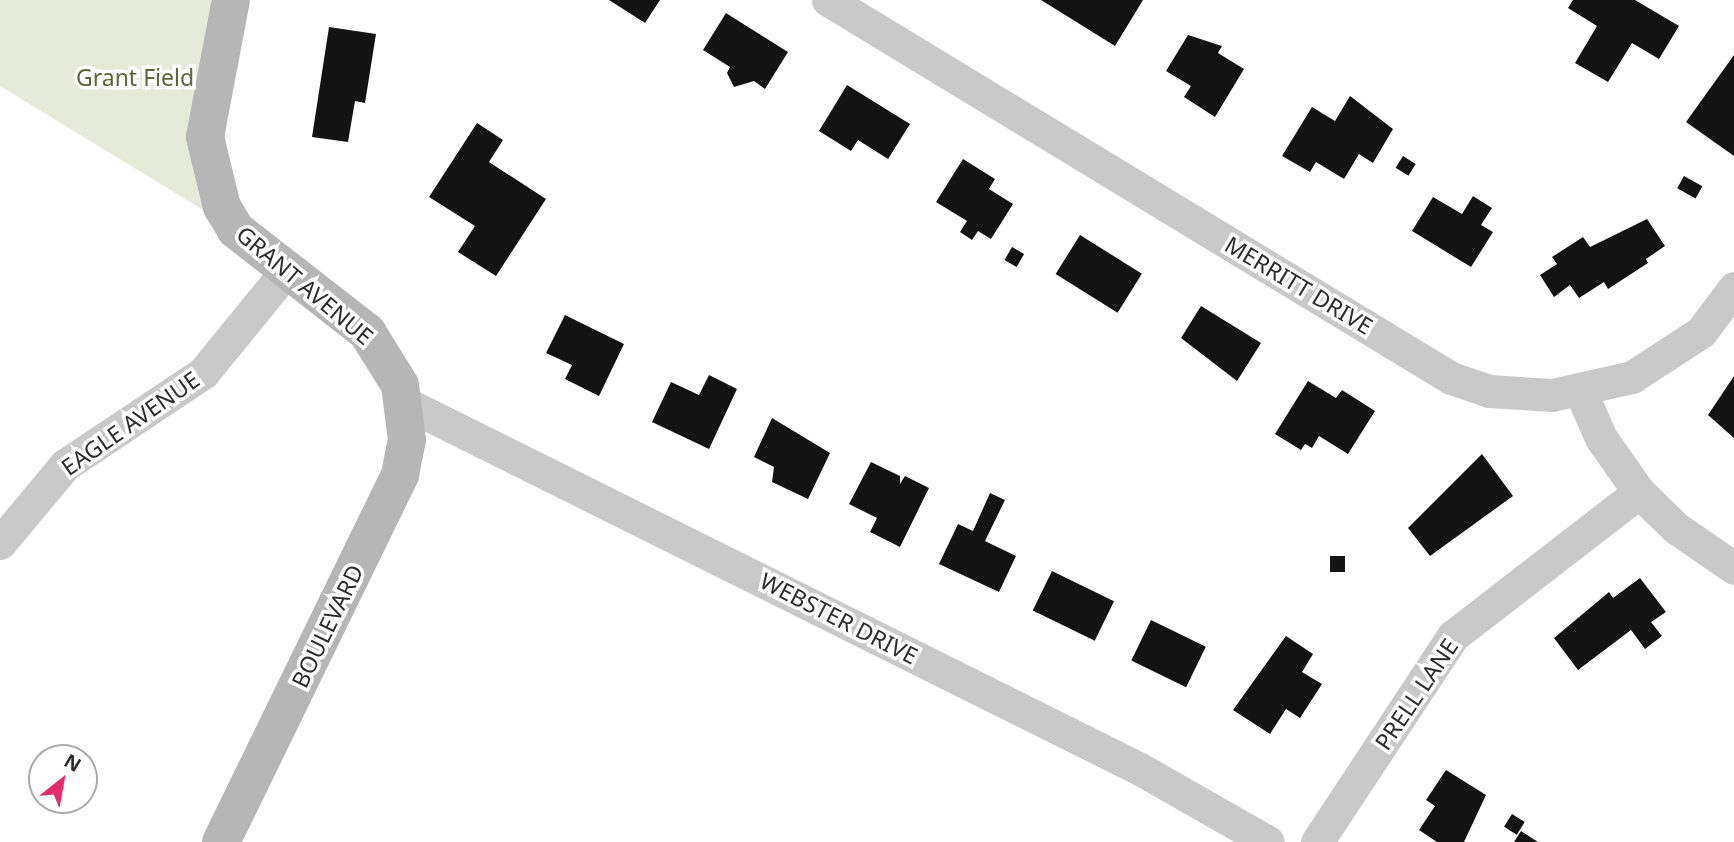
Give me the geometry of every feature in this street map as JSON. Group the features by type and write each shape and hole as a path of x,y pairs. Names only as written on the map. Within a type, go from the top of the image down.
{"street":[{"name":"GRANT AVENUE","path":"232,0 209,104 209,173 236,230 367,332 387,356 405,403"},
{"name":"MERRITT DRIVE","path":"828,0 1451,378 1528,396 1580,390"},
{"name":"EAGLE AVENUE","path":"0,543 65,465 203,373 287,270"},
{"path":"1734,288 1701,332 1670,357 1632,377 1580,390 1601,438 1639,492 1676,528 1734,568"},
{"name":"BOULEVARD","path":"221,842 400,475 407,440 405,403"},
{"name":"WEBSTER DRIVE","path":"405,403 1140,769 1268,842"},
{"name":"PRELL LANE","path":"1318,842 1454,636 1639,492"}],"green space":[{"name":"Grant Field","path":"0,0 231,0 209,104 236,230 0,86"}],"building":[{"path":"609,0 660,0 645,23"},
{"path":"1041,0 1143,0 1115,46"},
{"path":"1573,0 1635,0 1679,26 1659,59 1632,43 1608,82 1575,63 1597,26 1568,8"},
{"path":"726,13 788,52 765,89 754,81 734,87 727,73 730,67 703,50"},
{"path":"329,27 376,34 365,103 355,101 348,142 312,137"},
{"path":"1188,35 1222,46 1218,53 1244,69 1215,117 1184,97 1191,86 1166,71"},
{"path":"1734,55 1734,156 1686,122"},
{"path":"847,85 910,124 888,159 858,140 851,151 819,131"},
{"path":"1350,96 1393,129 1373,163 1359,154 1344,179 1316,162 1310,172 1282,156 1312,107 1335,121"},
{"path":"477,123 503,140 489,162 546,199 496,276 458,252 475,226 429,197"},
{"path":"1403,156 1416,164 1408,176 1396,168"},
{"path":"963,159 995,179 989,189 1013,204 991,239 978,231 972,240 960,232 967,221 936,202"},
{"path":"1684,176 1702,186 1696,198 1677,188"},
{"path":"1473,196 1492,208 1481,225 1493,232 1471,267 1412,231 1433,197 1462,214"},
{"path":"1647,219 1665,246 1646,259 1648,263 1608,289 1604,282 1579,298 1570,285 1554,297 1540,275 1557,264 1552,257 1583,237 1590,247"},
{"path":"1080,235 1142,274 1118,313 1056,274"},
{"path":"1012,247 1024,254 1017,267 1004,260"},
{"path":"1201,306 1261,343 1237,381 1181,338"},
{"path":"565,315 624,344 599,396 565,379 572,365 546,353"},
{"path":"709,375 737,389 709,449 652,422 671,382 699,395"},
{"path":"1734,376 1734,438 1708,415"},
{"path":"1308,381 1336,398 1342,390 1375,411 1348,454 1319,436 1312,448 1305,444 1301,450 1275,434"},
{"path":"772,418 830,453 808,499 772,482 774,467 754,457"},
{"path":"1482,454 1513,496 1430,556 1408,528"},
{"path":"871,462 900,476 900,484 905,476 929,488 900,547 870,532 877,518 849,504"},
{"path":"990,493 1005,500 985,541 1016,556 999,592 939,564 958,524 973,531"},
{"path":"1330,556 1345,556 1345,572 1330,572"},
{"path":"1052,571 1114,601 1095,641 1033,611"},
{"path":"1640,578 1666,612 1651,622 1662,636 1645,649 1631,630 1578,670 1554,638 1609,592 1613,598"},
{"path":"1151,620 1206,647 1186,687 1131,660"},
{"path":"1286,636 1313,654 1302,672 1322,684 1300,718 1286,709 1270,734 1233,710"},
{"path":"1446,770 1486,795 1464,842 1437,842 1419,830 1435,806 1426,800"},
{"path":"1512,814 1525,822 1517,835 1504,827"},
{"path":"1521,831 1538,842 1514,842"}]}
